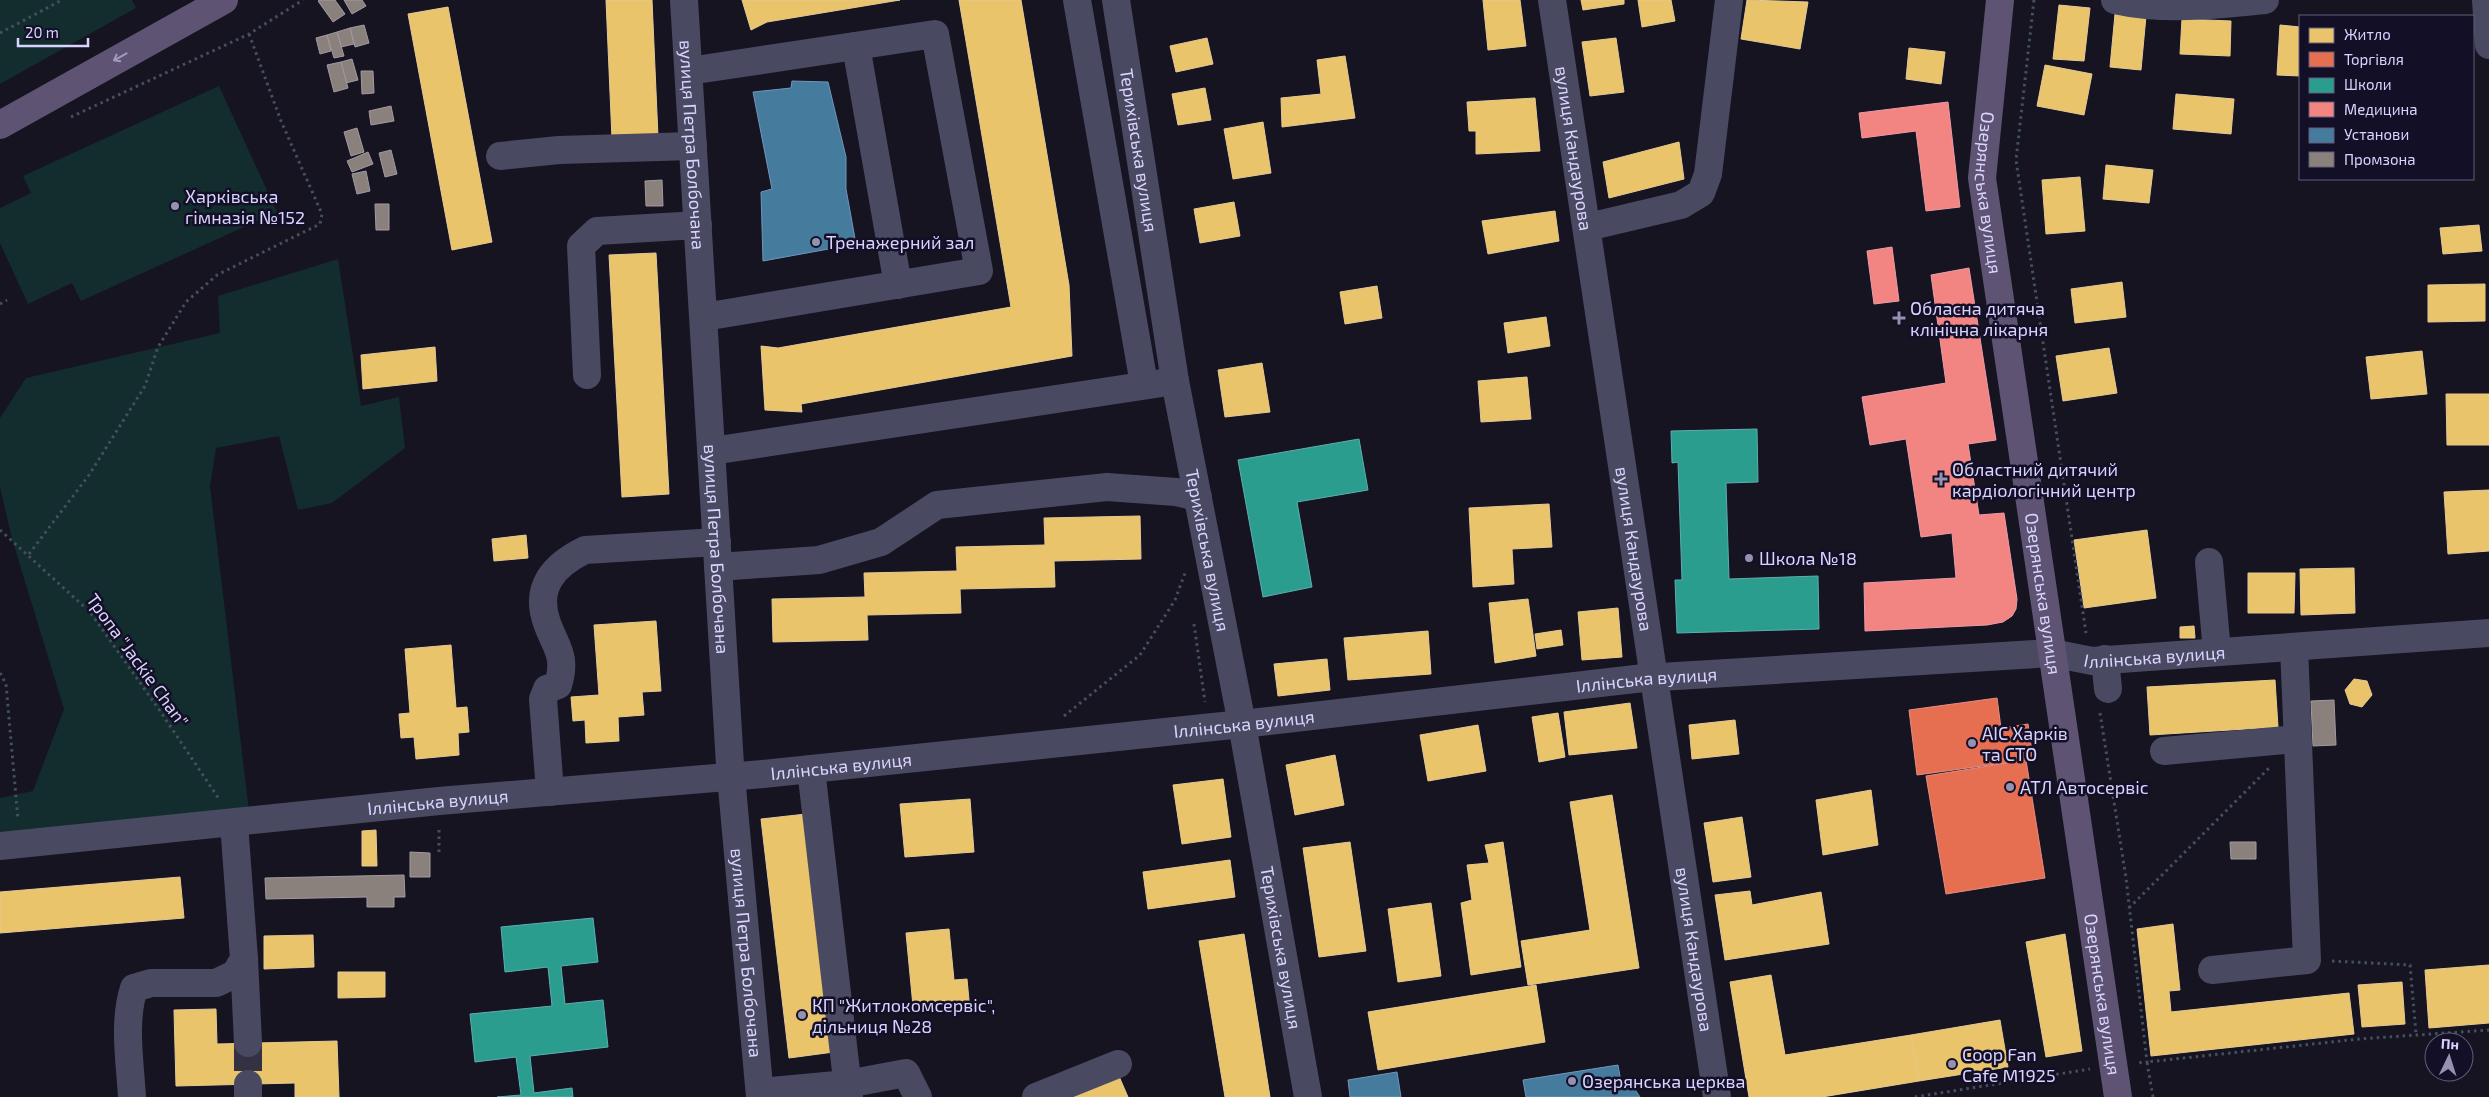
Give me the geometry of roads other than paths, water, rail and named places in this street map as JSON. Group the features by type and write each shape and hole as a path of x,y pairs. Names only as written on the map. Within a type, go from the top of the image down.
{"main road":[{"name":"Озерянська вулиця","path":"2000,0 1982,178 2118,1097"},
{"path":"0,125 208,4"}],"street":[{"name":"вулиця Петра Болбочана","path":"684,0 731,777 760,1095"},
{"path":"1077,0 1144,384"},
{"name":"Терихівська вулиця","path":"1116,0 1175,381 1242,724 1308,1097"},
{"name":"вулиця Кандаурова","path":"1552,0 1588,227 1653,677 1717,1097"},
{"path":"1588,227 1682,205 1702,193 1708,174 1729,0"},
{"path":"2115,0 2136,5 2226,4 2265,0"},
{"path":"2486,0 2489,45"},
{"path":"689,71 935,34 979,272 704,317"},
{"path":"856,46 898,285"},
{"path":"500,156 559,150 693,146"},
{"path":"587,375 581,246 597,231 698,225"},
{"path":"712,451 1144,384 1175,381"},
{"path":"550,792 543,699 547,689 558,685 563,670 560,649 547,622 543,595 552,573 566,559 585,550 718,554 819,560 881,542 936,504 1107,487 1176,492 1198,496"},
{"path":"2209,562 2217,652"},
{"name":"Іллінська вулиця","path":"10,845 234,823 283,813 330,808 731,777 1242,724 1653,677 2052,653 2099,660 2489,633"},
{"path":"2212,970 2307,960 2294,647"},
{"path":"2099,660 2104,700"},
{"path":"2164,751 2298,739"},
{"path":"811,768 848,1090"},
{"path":"234,823 248,1044"},
{"path":"132,1097 129,1003 134,988 151,983 216,983 235,974 244,959"},
{"path":"1036,1097 1118,1064"},
{"path":"760,1095 848,1090 906,1073 918,1097"}],"tunnel":[{"path":"248,1043 248,1084"}],"place":[{"name":"Харківська гімназія №152","path":"175,206"},
{"name":"Тренажерний зал","path":"816,242"},
{"name":"Обласна дитяча клінічна лікарня","path":"1899,318"},
{"name":"Областний дитячий кардіологічний центр","path":"1941,479"},
{"name":"Школа №18","path":"1749,558"},
{"name":"АІС Харків та СТО","path":"1972,743"},
{"name":"АТЛ Автосервіс","path":"2010,787"},
{"name":"КП \"Житлокомсервіс\", дільниця №28","path":"802,1015"},
{"name":"Coop Fan Cafe M1925","path":"1952,1064"},
{"name":"Озерянська церква","path":"1572,1081"}]}
